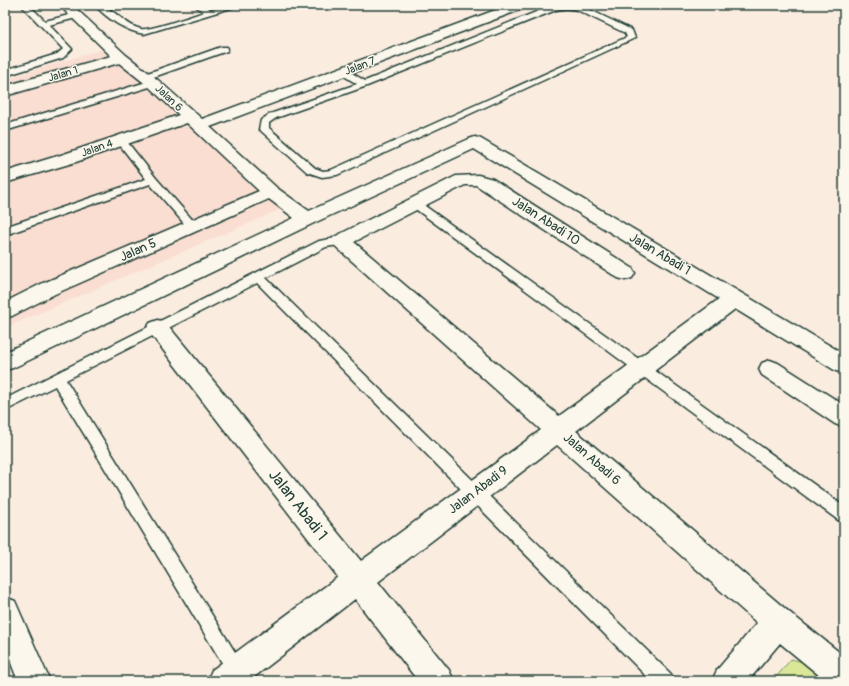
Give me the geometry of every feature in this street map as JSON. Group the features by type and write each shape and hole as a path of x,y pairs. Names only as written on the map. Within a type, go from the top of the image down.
{"street":[{"name":"Jalan 6","path":"66,5 122,58 149,80 271,192 307,219"},
{"name":"Jalan 7","path":"194,121 344,72 521,5"},
{"name":"Jalan 1","path":"5,91 122,58"},
{"name":"Jalan 4","path":"5,178 121,140 194,121"},
{"name":"Jalan Abadi 1","path":"307,219 475,142 844,366"},
{"name":"Jalan Abadi 10","path":"414,203 462,180 478,180 487,183 625,273"},
{"name":"Jalan 5","path":"5,311 48,289 271,192"},
{"path":"341,241 414,203"},
{"path":"5,362 307,219"},
{"name":"Jalan Abadi 6","path":"341,241 778,622 844,676"},
{"name":"Jalan Abadi 9","path":"235,678 357,580 734,299"},
{"name":"Jalan Abadi 1","path":"158,328 438,681"},
{"path":"770,369 844,417"},
{"path":"5,611 34,681"},
{"path":"728,681 778,622"}],"lane":[{"path":"5,73 60,56 68,49 25,5"},
{"path":"100,5 124,24 140,32 152,31 237,5"},
{"path":"198,5 210,13"},
{"path":"567,6 579,8 629,32 631,38 333,173 322,174 311,170 264,129 264,122 273,116 364,84 554,8 567,6"},
{"path":"44,24 77,15"},
{"path":"5,128 149,80 224,49"},
{"path":"344,72 364,84"},
{"path":"121,140 152,180 192,226"},
{"path":"5,231 152,180"},
{"path":"414,203 844,515"},
{"path":"5,405 323,244 341,241"},
{"path":"258,277 664,681"},
{"path":"58,379 235,678"}],"shaded area":[{"path":"116,45 298,202 5,328 5,79"}],"green space":[{"path":"791,659 803,662 826,681 773,681"}]}
